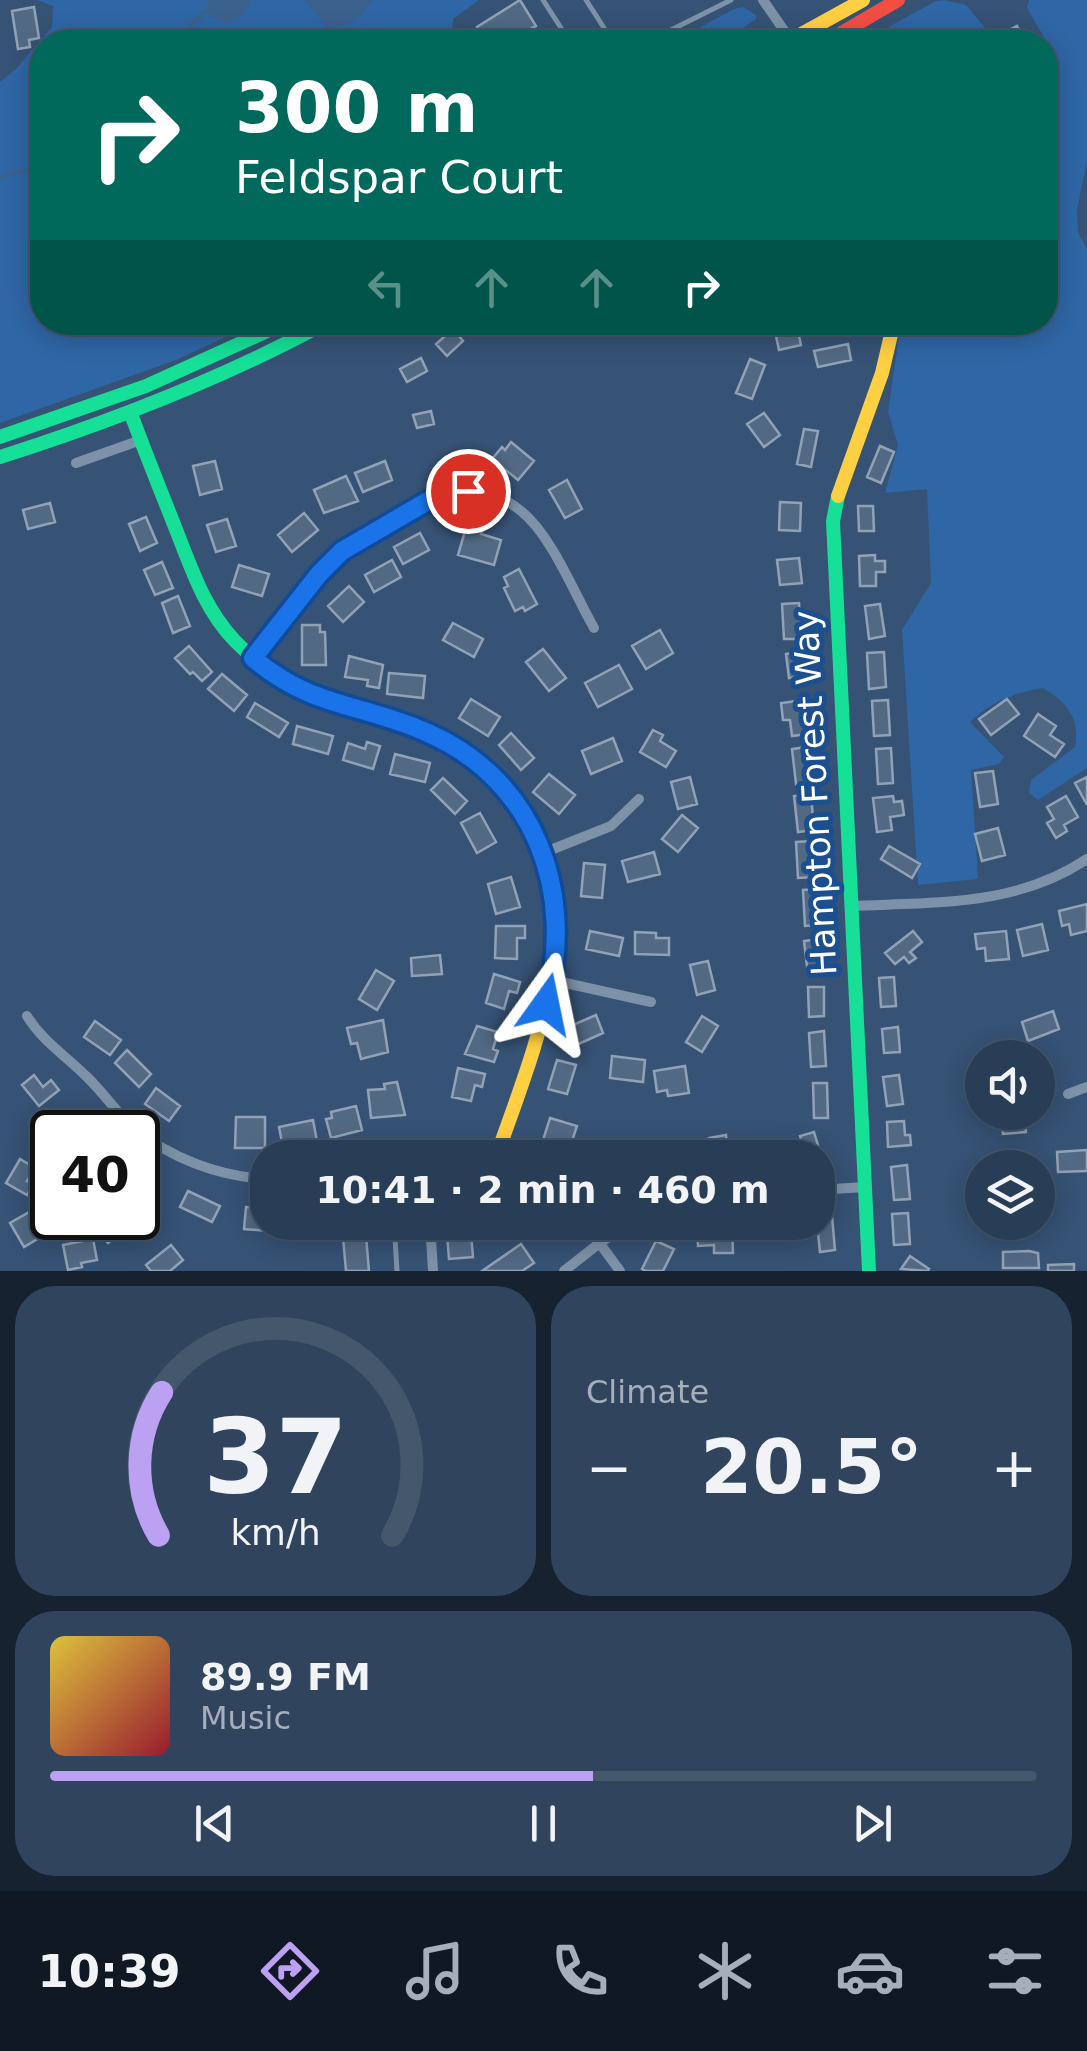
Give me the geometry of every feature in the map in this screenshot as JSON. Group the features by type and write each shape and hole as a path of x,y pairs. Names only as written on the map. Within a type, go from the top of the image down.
{"street":[{"path":"763,0 782,30"},
{"path":"811,30 863,0"},
{"path":"847,30 898,0"},
{"path":"0,437 178,376 261,335"},
{"path":"0,457 131,414 225,376 302,335"},
{"name":"Hampton Forest Way","path":"870,1271 833,520 842,472 883,372 891,335"},
{"path":"131,414 205,600 229,635 276,678 309,696 408,725 461,752 493,778 517,805 543,854 557,915 552,980 502,1140"},
{"path":"76,463 141,440"},
{"path":"253,658 342,551 426,502 460,491 495,496 527,516 542,535 594,628"},
{"path":"543,854 611,826 639,800"},
{"path":"851,906 1005,895 1053,879 1087,859"},
{"path":"552,980 651,1002"},
{"path":"27,1016 49,1045 82,1072 115,1110"},
{"path":"1068,1094 1087,1086"},
{"path":"160,1145 205,1167 250,1176"},
{"path":"835,1189 865,1187"},
{"path":"431,1240 433,1271"},
{"path":"564,1271 604,1240"},
{"path":"601,1242 620,1271"}],"lane":[{"path":"543,0 562,30"},
{"path":"586,0 605,30"},
{"path":"671,30 731,0"},
{"path":"395,1240 397,1271"}],"shaded area":[{"path":"37,0 305,0 328,28 354,20 372,0 479,0 453,19 452,30 49,30 53,6"},
{"path":"208,0 251,0 242,15 227,23 208,15"},
{"path":"305,0 372,0 354,20 328,28"},
{"path":"1029,0 1087,0 1087,161 1077,210 1078,232 1087,249 1087,768 1038,800 1029,793 1031,780 1075,747 1076,728 1070,713 1043,688 1013,695 986,709 970,722 1004,757 999,764 971,770 978,879 918,885 902,630 931,583 927,489 885,493 898,445 888,412 899,335 1058,335 1058,30 1040,30 1027,8"},
{"path":"936,1 966,5 987,30 883,30"},
{"path":"743,7 756,19 740,30 695,30"},
{"path":"30,53 30,335 230,335 176,360 0,423 0,82"}],"building":[{"path":"520,0 536,26 533,30 477,27"},
{"path":"34,7 38,30 30,30 30,47 18,49 12,11"},
{"path":"446,335 458,335 463,341 447,356 436,344"},
{"path":"799,335 801,345 779,350 776,336"},
{"path":"848,344 851,360 818,367 814,351"},
{"path":"421,358 427,371 407,382 400,369"},
{"path":"750,359 765,365 752,399 736,393"},
{"path":"431,411 434,424 417,428 413,415"},
{"path":"764,413 780,435 764,447 747,424"},
{"path":"804,429 818,431 811,467 797,464"},
{"path":"511,442 534,461 518,480 492,459"},
{"path":"880,446 894,452 881,483 867,477"},
{"path":"215,461 222,489 200,495 193,466"},
{"path":"385,461 392,480 363,492 355,473"},
{"path":"346,476 358,501 324,513 314,490"},
{"path":"567,480 582,509 565,518 549,490"},
{"path":"780,502 801,503 800,531 779,530"},
{"path":"50,503 55,522 28,529 23,510"},
{"path":"858,506 873,506 874,531 859,531"},
{"path":"304,513 318,530 292,552 278,535"},
{"path":"146,517 157,543 140,551 129,524"},
{"path":"227,519 236,546 216,552 207,525"},
{"path":"467,524 483,528 481,534 501,540 494,565 458,555"},
{"path":"420,533 429,550 403,564 394,547"},
{"path":"875,555 875,561 885,561 885,572 876,572 876,586 860,586 859,556"},
{"path":"799,558 802,583 780,585 777,560"},
{"path":"392,560 401,577 374,592 365,575"},
{"path":"162,562 173,588 155,595 144,570"},
{"path":"239,565 269,574 262,596 232,587"},
{"path":"519,569 537,604 525,611 523,607 515,611 504,588 508,586 504,577"},
{"path":"349,586 364,602 343,622 328,606"},
{"path":"178,596 190,626 173,633 162,603"},
{"path":"799,603 801,639 784,639 782,604"},
{"path":"880,604 885,636 869,639 865,606"},
{"path":"453,623 483,639 474,657 443,640"},
{"path":"302,625 320,625 320,632 325,632 326,665 302,665"},
{"path":"660,630 673,653 646,669 632,646"},
{"path":"189,646 212,672 202,681 175,658"},
{"path":"543,649 566,678 549,691 526,662"},
{"path":"803,651 806,676 789,678 786,654"},
{"path":"884,652 886,687 869,689 867,653"},
{"path":"349,656 383,665 379,688 367,686 368,680 345,677"},
{"path":"619,665 632,689 598,707 585,683"},
{"path":"389,673 425,676 423,698 387,694"},
{"path":"222,674 247,695 234,711 208,689"},
{"path":"471,699 500,717 488,736 459,718"},
{"path":"1007,699 1019,714 991,735 979,719"},
{"path":"805,700 808,734 792,736 790,720 783,720 781,703"},
{"path":"888,700 890,735 874,736 872,701"},
{"path":"255,703 288,723 279,737 247,717"},
{"path":"1038,714 1056,726 1050,735 1064,744 1055,757 1024,736"},
{"path":"297,726 333,736 328,754 293,744"},
{"path":"653,730 663,735 660,741 676,751 666,767 640,752"},
{"path":"511,733 534,758 521,770 499,745"},
{"path":"613,738 622,761 591,774 582,751"},
{"path":"367,742 380,746 373,769 343,760 348,743 365,749"},
{"path":"806,747 811,782 796,784 792,749"},
{"path":"891,748 893,783 878,784 876,749"},
{"path":"395,754 430,763 425,782 390,774"},
{"path":"993,771 998,804 980,807 975,773"},
{"path":"549,774 575,795 559,814 533,792"},
{"path":"690,777 697,804 678,809 671,782"},
{"path":"1087,777 1087,805 1075,783"},
{"path":"443,778 467,801 455,814 431,790"},
{"path":"811,794 814,830 798,832 794,796"},
{"path":"893,796 894,802 902,801 904,815 890,817 892,830 877,832 873,798"},
{"path":"1066,796 1078,817 1064,825 1067,831 1056,838 1047,823 1054,819 1047,807"},
{"path":"480,813 496,842 477,853 461,823"},
{"path":"682,815 698,828 678,852 662,839"},
{"path":"998,828 1005,855 982,861 975,834"},
{"path":"813,841 815,877 798,878 796,842"},
{"path":"889,846 920,864 912,878 881,859"},
{"path":"654,852 660,874 628,882 622,861"},
{"path":"584,863 605,865 602,898 581,896"},
{"path":"511,877 520,907 496,914 488,884"},
{"path":"817,889 820,925 805,926 803,890"},
{"path":"1087,904 1087,931 1071,935 1069,924 1062,926 1059,911"},
{"path":"1042,924 1048,950 1023,956 1017,930"},
{"path":"496,926 525,926 525,938 517,938 517,959 495,958"},
{"path":"590,931 623,938 619,956 586,949"},
{"path":"913,931 922,942 910,952 916,958 909,963 904,957 895,964 885,953"},
{"path":"1006,931 1009,959 986,961 985,948 977,949 975,934"},
{"path":"635,932 669,938 669,955 635,954"},
{"path":"819,939 823,974 808,975 804,941"},
{"path":"440,955 442,974 412,976 411,958"},
{"path":"708,961 715,990 697,995 690,965"},
{"path":"376,970 394,981 377,1010 359,999"},
{"path":"494,974 520,982 517,993 509,991 504,1009 486,1003"},
{"path":"894,977 896,1006 881,1007 879,978"},
{"path":"808,987 824,987 824,1016 809,1017"},
{"path":"1053,1011 1059,1029 1028,1040 1022,1022"},
{"path":"596,1015 603,1033 574,1046 566,1028"},
{"path":"702,1016 718,1026 702,1052 686,1042"},
{"path":"383,1020 388,1052 361,1059 347,1028"},
{"path":"95,1021 121,1040 110,1055 84,1037"},
{"path":"477,1026 498,1032 494,1062 465,1054"},
{"path":"898,1027 900,1052 884,1053 882,1029"},
{"path":"824,1031 826,1066 811,1067 809,1033"},
{"path":"127,1050 151,1074 139,1087 115,1063"},
{"path":"612,1056 645,1060 643,1082 610,1078"},
{"path":"557,1060 576,1065 567,1094 548,1089"},
{"path":"685,1066 689,1093 668,1096 667,1090 657,1092 654,1071"},
{"path":"458,1068 485,1074 482,1087 475,1085 471,1101 452,1097"},
{"path":"34,1075 43,1087 51,1080 59,1090 39,1106 22,1085"},
{"path":"899,1075 903,1104 887,1106 883,1077"},
{"path":"397,1082 405,1115 371,1118 368,1090 385,1089 384,1084"},
{"path":"813,1083 827,1083 828,1118 814,1118"},
{"path":"156,1088 180,1106 169,1121 160,1110 145,1104"},
{"path":"356,1106 362,1130 331,1138 326,1119 332,1118 331,1112"},
{"path":"236,1117 265,1117 265,1140 250,1140 250,1148 235,1148"},
{"path":"550,1118 577,1126 572,1140 543,1140"},
{"path":"313,1120 317,1140 281,1140 279,1127"},
{"path":"904,1121 911,1145 888,1147 887,1122"},
{"path":"1002,1130 1026,1130 1026,1132 1003,1134"},
{"path":"814,1132 816,1140 801,1140 800,1136"},
{"path":"1087,1150 1087,1171 1058,1172 1057,1152"},
{"path":"20,1159 30,1165 27,1195 6,1183"},
{"path":"907,1165 910,1199 894,1200 891,1167"},
{"path":"188,1191 220,1206 212,1222 180,1207"},
{"path":"246,1207 250,1207 250,1230 244,1229"},
{"path":"30,1212 30,1240 36,1240 24,1247 10,1223"},
{"path":"908,1213 910,1244 894,1245 892,1214"},
{"path":"93,1240 97,1260 68,1270 63,1245"},
{"path":"343,1240 366,1240 369,1271 346,1271"},
{"path":"447,1240 472,1240 473,1257 449,1259"},
{"path":"698,1240 733,1240 733,1253 714,1253 714,1245 698,1246"},
{"path":"819,1240 834,1240 835,1250 820,1252"},
{"path":"656,1241 674,1249 663,1271 646,1271 642,1269"},
{"path":"521,1244 534,1263 522,1271 482,1271"},
{"path":"171,1245 183,1260 170,1271 151,1271 146,1265"},
{"path":"1003,1252 1038,1253 1039,1268 1003,1268"},
{"path":"910,1256 929,1269 928,1271 901,1269"},
{"path":"1074,1264 1074,1271 1048,1271 1048,1265"}],"waterway":[{"path":"186,30 209,8"},
{"path":"0,177 30,169"}],"traffic: fast":[{"path":"0,437 146,386 258,335"},
{"path":"0,457 166,397 301,335"},
{"path":"131,414 199,587 235,641 259,662 307,690 411,726 453,747 492,779 533,833"},
{"path":"838,496 833,521 869,1271"}],"traffic: slow":[{"path":"809,30 863,0"},
{"path":"838,496 882,373 891,335"},
{"path":"502,1140 537,1038 553,955 554,914 548,873 533,833"}],"traffic: jam":[{"path":"847,30 898,0"}],"route":[{"path":"468,491 443,494 426,502 342,551 253,658 276,678 309,696 408,725 450,744 473,759 517,805 543,854 555,898 556,954 546,1004"}]}
